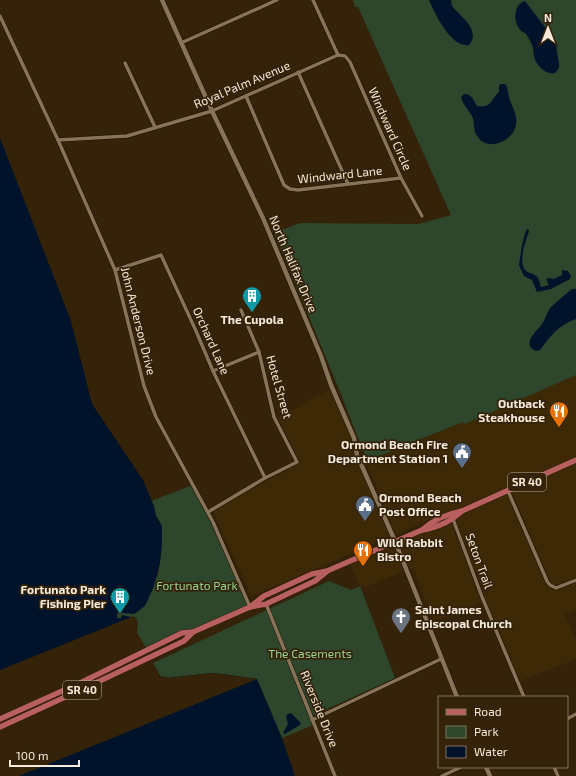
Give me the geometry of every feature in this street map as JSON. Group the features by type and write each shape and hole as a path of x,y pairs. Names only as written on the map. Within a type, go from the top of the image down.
{"main road":[{"name":"SR 40","path":"422,530 430,522 449,514 462,511 576,460"},
{"name":"SR 40","path":"250,607 264,596 312,574 327,571 422,530 433,528 453,519 462,511"},
{"name":"SR 40","path":"0,719 160,645 182,633 193,632 250,607 266,604 315,581 327,571"},
{"path":"266,604 271,596 287,586"},
{"name":"SR 40","path":"0,727 184,641 193,632"}],"street":[{"name":"North Halifax Drive","path":"162,0 280,257 321,356 331,385 354,438 357,455 395,541 456,696"},
{"path":"181,43 277,0"},
{"path":"313,0 338,55"},
{"name":"John Anderson Drive","path":"0,16 58,140 115,270 144,386 156,417 208,512 250,607"},
{"name":"Royal Palm Avenue","path":"58,140 127,136 212,111 338,55"},
{"name":"Windward Circle","path":"338,55 345,56 350,62 401,178 422,216"},
{"path":"125,63 155,127"},
{"path":"298,72 348,184"},
{"name":"Windward Lane","path":"246,96 284,184 290,189 298,190 401,178"},
{"name":"Orchard Lane","path":"115,270 161,255 213,371 265,478"},
{"name":"Hotel Street","path":"208,512 265,478 297,462 274,417 259,352 241,310"},
{"path":"213,371 259,352"},
{"path":"508,491 550,586 556,588 576,580"},
{"name":"Seton Trail","path":"453,519 482,597 524,696"},
{"name":"Riverside Drive","path":"266,604 335,776"},
{"path":"312,720 441,659"},
{"path":"442,776 460,768"}],"shaded area":[{"path":"576,375 576,457 461,509 448,511 396,535 367,461 464,422 465,424"},
{"path":"330,389 351,439 355,456 391,537 251,596 213,511 300,463 278,418"},
{"path":"576,463 576,577 556,585 549,579 512,492"},
{"path":"507,494 545,582 549,587 557,590 576,583 576,609 565,614 576,640 576,659 520,681 484,596 456,520 465,513"},
{"path":"452,523 481,602 434,622 413,568 408,570 398,543 422,532 434,531"},
{"path":"393,545 404,571 364,588 359,584 350,564"}],"green space":[{"path":"353,0 576,0 576,375 465,424 463,422 367,461 339,389 274,233 300,223 419,224 451,215 358,7 355,7"},
{"name":"Fortunato Park","path":"193,485 208,512 250,607 146,651 137,633 138,622 122,615 121,618 117,618 118,609 123,610 122,612 158,576 162,544 160,522 156,516 154,506 151,501"},
{"name":"The Casements","path":"329,581 351,590 360,586 395,678 310,717 313,725 282,738 257,679 213,673 168,678 160,676 153,663"}],"water":[{"path":"429,0 451,0 452,6 468,24 473,34 469,45 462,45 450,36 444,29"},
{"path":"525,1 551,35 556,45 559,68 555,73 548,73 537,64 530,41 526,34 520,30 517,25 515,17 517,9 521,3"},
{"path":"500,84 507,86 515,113 516,124 511,135 506,140 500,143 487,144 477,136 472,116 464,105 461,97 464,94 467,94 472,98 477,106 489,105 499,92"},
{"path":"0,138 71,321 92,404 143,480 154,506 156,516 162,526 160,563 154,586 145,606 134,614 122,613 122,610 118,609 117,618 121,618 122,615 136,618 139,638 160,676 168,678 213,673 257,679 282,738 295,776 0,776"},
{"path":"528,229 529,231 522,256 525,270 534,274 539,279 541,287 549,285 546,279 554,279 562,275 562,270 568,271 571,276 570,279 551,289 537,292 532,280 524,276 519,265 522,245 526,230"},
{"path":"572,289 576,289 576,319 564,324 551,336 540,350 536,351 530,345 531,338 551,308"},
{"path":"291,713 301,723 285,734 283,733 288,724 286,716"}],"pier":[{"path":"134,616 137,620 137,633 155,662 153,663 160,676 168,678 213,673 257,679 19,776 0,776 0,670"}],"place":[{"name":"The Cupola","path":"252,313"},
{"name":"Outback Steakhouse","path":"559,428"},
{"name":"Ormond Beach Fire Department Station 1","path":"462,469"},
{"name":"Ormond Beach Post Office","path":"365,522"},
{"name":"Wild Rabbit Bistro","path":"363,567"},
{"name":"Fortunato Park Fishing Pier","path":"120,614"},
{"name":"Saint James Episcopal Church","path":"401,634"}]}
